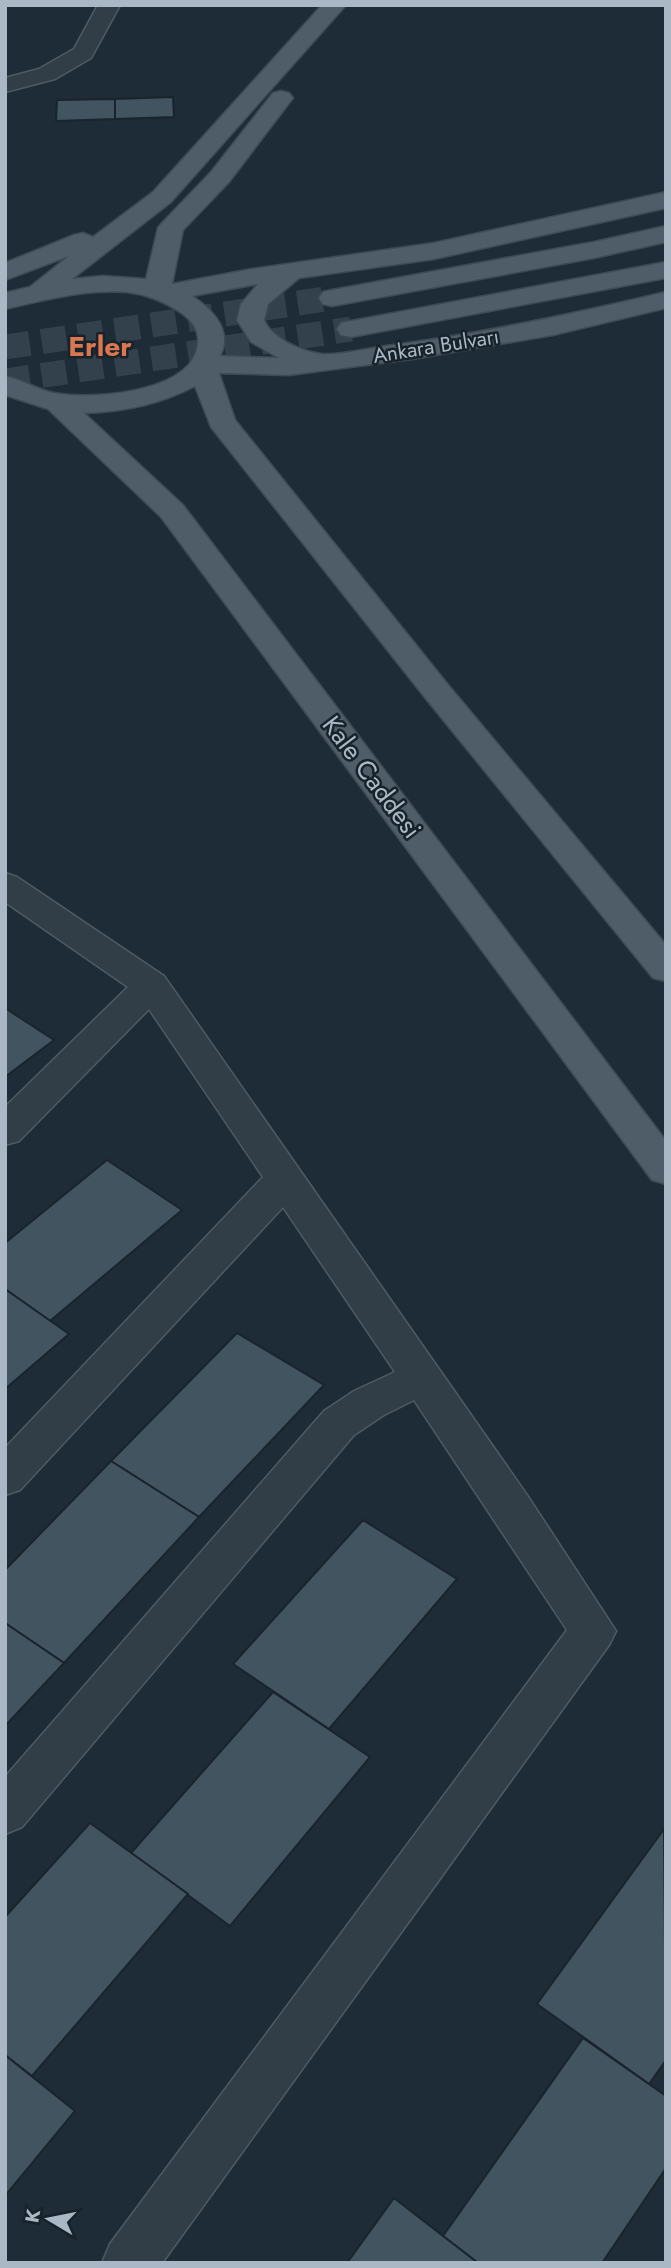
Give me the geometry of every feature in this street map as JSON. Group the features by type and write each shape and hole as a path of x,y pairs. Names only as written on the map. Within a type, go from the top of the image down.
{"main road":[{"path":"5,309 36,294 162,197 335,5"},
{"path":"161,292 171,228 220,177 352,5"},
{"path":"5,272 87,239 162,197"},
{"path":"161,292 434,251 666,200"},
{"path":"332,298 594,250 666,234"},
{"name":"Ankara Bulvarı","path":"351,329 666,270"},
{"path":"292,271 269,289 254,306 251,317 253,324 262,338 285,351 304,358 331,361"},
{"path":"5,301 68,286 103,283 161,292 186,303 202,316 210,331 211,348 202,364 174,386 143,397 107,404 58,402 24,394 5,384"},
{"name":"Ankara Bulvarı","path":"202,364 289,367 412,351 553,327 666,300"},
{"path":"202,364 221,421 438,692 666,969"},
{"path":"5,414 58,402"},
{"name":"Kale Caddesi","path":"58,402 172,511 666,1170"}],"street":[{"path":"5,85 47,75 82,53 109,5"},
{"path":"5,885 151,985 593,1631 129,2263"},
{"path":"5,1132 151,985"},
{"path":"5,1477 285,1179"},
{"path":"5,1812 340,1423 369,1403 422,1378"}],"building":[{"path":"173,97 174,117 115,119 115,99"},
{"path":"115,99 115,119 56,121 57,100"},
{"path":"5,1008 54,1040 5,1077"},
{"path":"107,1160 182,1210 50,1321 5,1289 5,1243"},
{"path":"5,1289 69,1334 5,1389"},
{"path":"237,1333 324,1385 199,1517 111,1461"},
{"path":"111,1461 199,1517 64,1663 5,1623 5,1570"},
{"path":"363,1520 457,1579 329,1729 233,1664"},
{"path":"5,1623 64,1663 5,1726"},
{"path":"273,1692 370,1757 230,1926 131,1853"},
{"path":"90,1823 188,1894 32,2076 5,2055 5,1917"},
{"path":"664,1829 666,2060 649,2084 537,2004"},
{"path":"583,2038 666,2096 666,2168 602,2263 478,2263 443,2236"},
{"path":"5,2055 75,2111 5,2196"},
{"path":"394,2198 443,2236 478,2263 347,2263"}],"tunnel":[{"path":"5,347 332,298"},
{"path":"5,381 351,329"}],"district":[{"name":"Erler","path":"100,346"}]}
